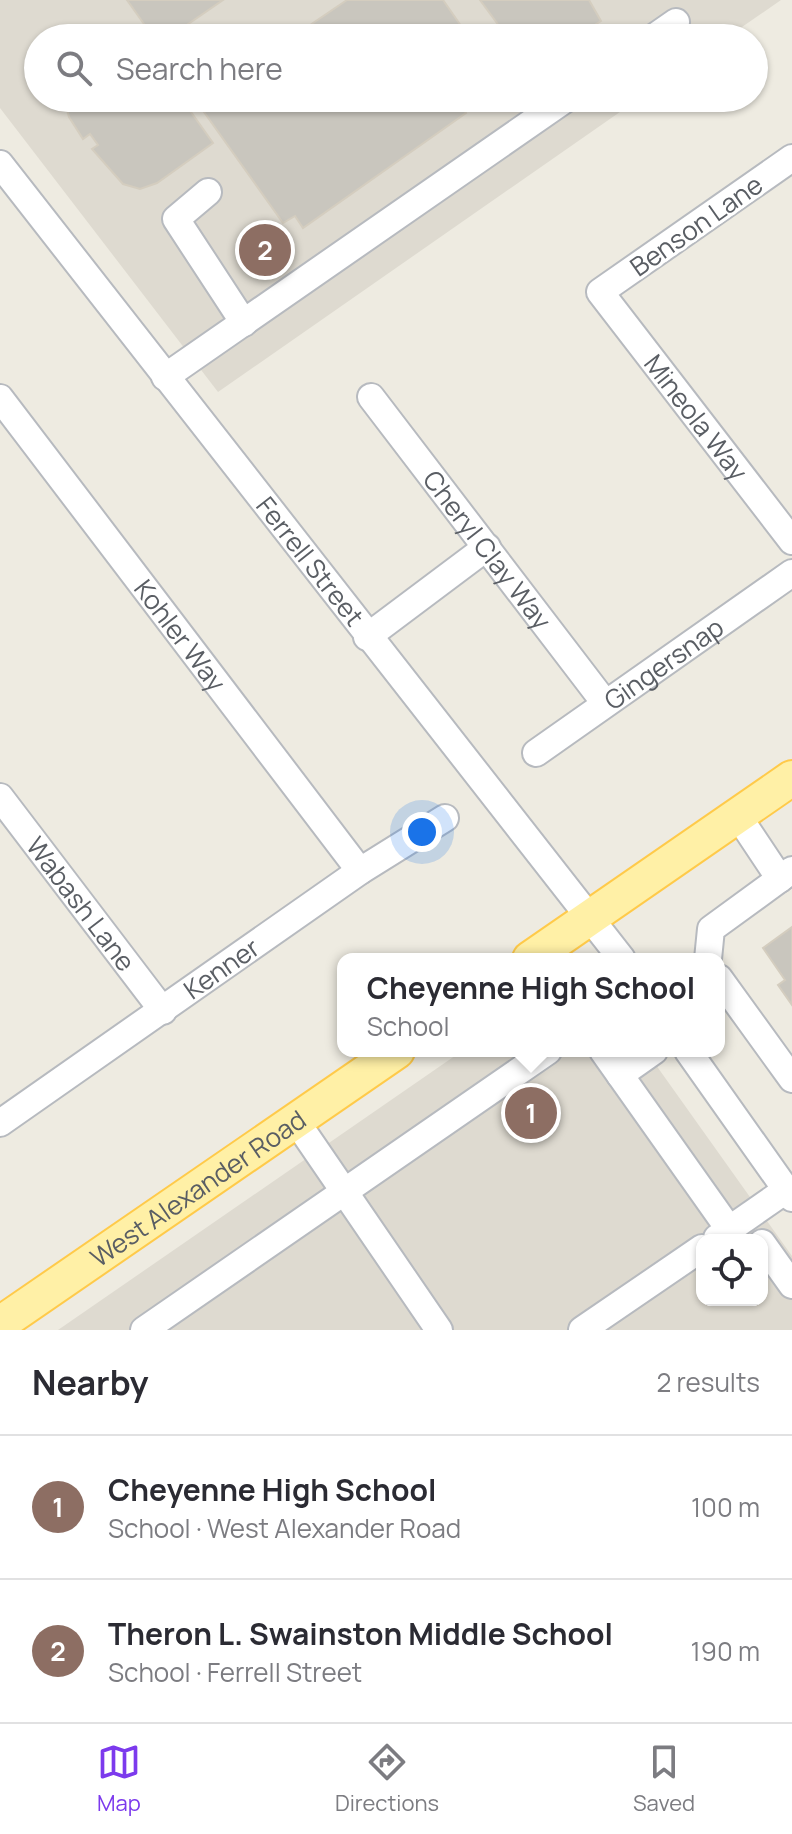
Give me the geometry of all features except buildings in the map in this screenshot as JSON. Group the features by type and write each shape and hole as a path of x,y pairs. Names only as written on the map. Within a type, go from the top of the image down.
{"main road":[{"path":"539,953 792,778"},
{"name":"West Alexander Road","path":"0,1324 388,1057"}],"street":[{"path":"165,377 547,112"},
{"name":"Benson Lane","path":"600,292 792,158"},
{"name":"Ferrell Street","path":"0,164 367,637 592,916 618,953"},
{"path":"208,192 176,219 244,323"},
{"name":"Mineola Way","path":"600,292 792,541"},
{"name":"Cheryl Clay Way","path":"371,397 605,703"},
{"name":"Kohler Way","path":"0,398 360,871"},
{"path":"367,637 487,547"},
{"name":"Gingersnap","path":"536,753 792,573"},
{"name":"Wabash Lane","path":"0,797 163,1011"},
{"path":"709,953 711,929 786,874 738,816"},
{"name":"Kenner","path":"0,1123 360,871 445,818"},
{"path":"725,986 792,1079"},
{"path":"144,1330 539,1057"},
{"path":"607,1057 729,1229 789,1194 692,1057"},
{"path":"620,1075 646,1057"},
{"path":"296,1121 439,1330"},
{"path":"582,1330 696,1252"},
{"path":"768,1252 792,1285"}],"shaded area":[{"path":"0,0 781,0 746,24 24,24 24,112 620,112 218,392 0,108"},
{"path":"453,1057 650,1057 792,1256 792,1330 58,1330"}],"place":[{"name":"Theron L. Swainston Middle School","path":"265,250"},
{"name":"Cheyenne High School","path":"531,1113"}]}
